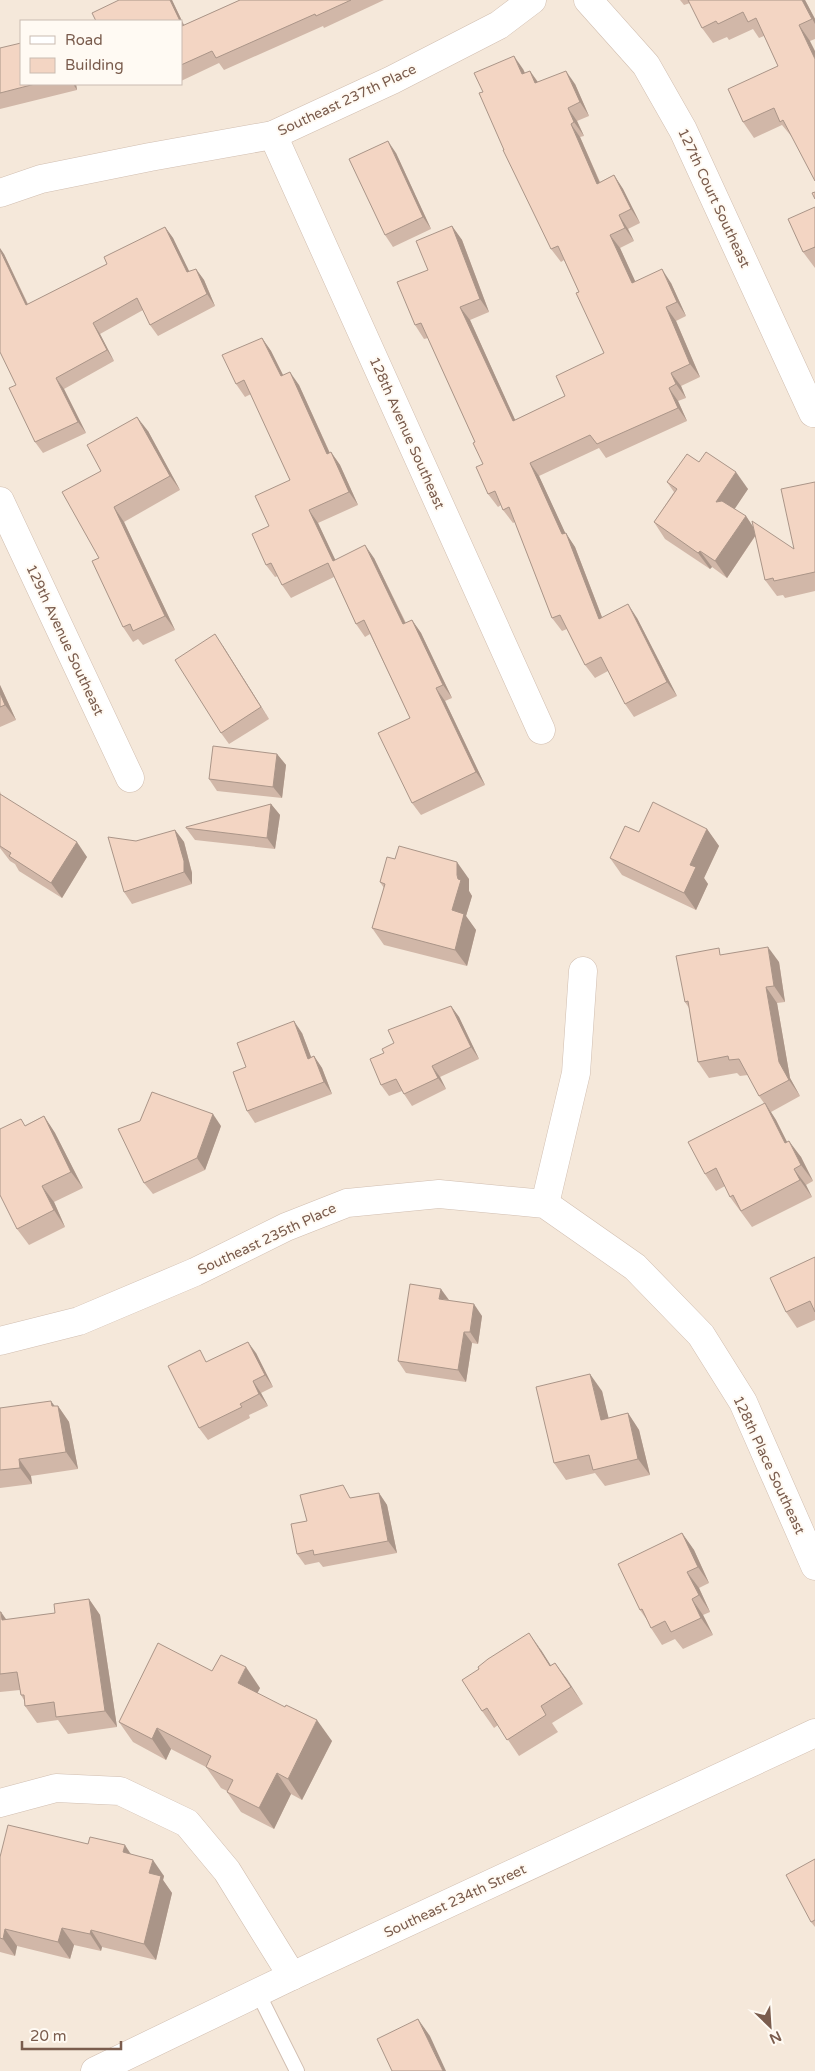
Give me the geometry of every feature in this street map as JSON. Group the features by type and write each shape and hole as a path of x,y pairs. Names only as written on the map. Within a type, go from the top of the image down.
{"street":[{"name":"Southeast 237th Place","path":"0,193 41,179 273,135 408,72 499,25 532,0"},
{"name":"127th Court Southeast","path":"588,0 646,66 683,130 813,413"},
{"name":"128th Avenue Southeast","path":"273,135 541,730"},
{"name":"129th Avenue Southeast","path":"0,502 130,778"},
{"path":"545,1204 576,1073 583,971"},
{"name":"Southeast 235th Place","path":"0,1341 79,1322 195,1272 286,1227 347,1203 439,1194 545,1204"},
{"name":"128th Place Southeast","path":"545,1204 635,1267 701,1335 743,1402 815,1566"},
{"name":"Southeast 234th Street","path":"95,2071 292,1976 815,1733"},
{"path":"0,1803 56,1788 120,1792 187,1823 227,1871 292,1976"}],"lane":[{"path":"258,1993 297,2071"}],"shaded area":[{"path":"0,0 815,0 815,2071 0,2071"}],"building":[{"path":"119,0 170,0 180,20 96,20 92,13"},
{"path":"240,0 351,0 216,58 212,51 182,65 182,26"},
{"path":"688,0 802,0 812,19 799,25 815,59 815,181 783,120 780,122 774,108 743,122 728,89 778,66 756,18 748,22 743,12 718,24 716,21 702,28"},
{"path":"20,43 20,85 31,85 0,93 0,48"},
{"path":"514,56 522,74 530,71 535,83 566,71 580,102 568,108 574,122 571,124 597,184 614,175 631,209 619,215 625,228 610,235 632,283 662,269 677,302 666,307 690,364 671,373 676,384 669,388 678,408 597,444 590,435 530,463 562,534 566,533 599,619 628,604 667,682 625,704 601,657 585,665 560,615 552,618 509,507 503,510 495,491 488,494 476,467 483,464 473,443 475,442 421,323 415,325 397,282 428,270 416,241 452,226 480,299 460,307 513,421 565,396 556,376 604,353 576,293 579,292 558,246 551,249 503,150 479,93 483,92 474,73"},
{"path":"388,141 423,217 385,235 349,159"},
{"path":"815,207 815,247 803,252 788,219"},
{"path":"165,227 187,272 196,269 207,294 150,325 137,298 93,323 107,350 56,378 78,422 35,442 9,388 16,385 0,352 0,250 26,305 107,264 104,257"},
{"path":"262,338 281,376 290,372 327,454 331,452 349,492 309,510 333,561 365,545 403,624 412,620 443,685 436,688 476,772 412,803 378,733 410,718 364,620 356,624 328,563 282,585 271,563 266,565 252,534 269,526 255,496 290,480 244,380 236,384 222,355"},
{"path":"137,417 170,476 114,507 165,616 133,631 130,624 123,627 92,561 99,558 62,492 101,471 87,445"},
{"path":"706,452 736,472 716,502 722,501 746,516 715,561 700,551 698,553 654,522 677,489 667,482 687,454 699,462"},
{"path":"815,482 815,572 774,581 773,578 765,580 752,521 794,549 781,489"},
{"path":"215,634 261,707 221,733 175,660"},
{"path":"0,693 5,705 0,707"},
{"path":"213,746 277,754 273,787 209,779"},
{"path":"0,794 77,842 51,883 9,856 11,853 0,846"},
{"path":"653,802 707,829 690,865 696,867 684,893 610,858 625,826 639,832"},
{"path":"271,804 267,838 186,828 186,827"},
{"path":"175,830 184,861 184,872 124,892 108,837 136,841"},
{"path":"399,846 457,862 457,875 458,879 461,880 452,910 464,914 455,950 372,928 385,884 380,882 387,857 395,859"},
{"path":"768,947 774,986 766,987 779,1062 789,1080 759,1096 739,1059 729,1060 728,1056 698,1062 688,1001 685,1002 676,956 719,948 720,955"},
{"path":"451,1006 471,1047 432,1066 438,1078 404,1094 396,1079 381,1085 370,1059 384,1053 382,1049 394,1043 388,1030"},
{"path":"294,1021 308,1059 314,1056 324,1082 247,1111 233,1072 246,1067 237,1043"},
{"path":"152,1092 213,1114 197,1158 144,1183 118,1129 140,1121"},
{"path":"765,1103 785,1143 789,1141 801,1165 794,1169 800,1180 741,1211 733,1195 730,1197 716,1168 705,1174 688,1142"},
{"path":"44,1116 71,1172 42,1186 54,1210 17,1229 0,1195 0,1129 21,1119 25,1126"},
{"path":"815,1257 815,1312 810,1301 786,1312 770,1278"},
{"path":"410,1284 441,1289 439,1299 474,1304 470,1332 464,1332 458,1370 398,1361"},
{"path":"248,1342 265,1375 253,1381 259,1394 240,1404 242,1407 199,1428 168,1366 200,1350 206,1362"},
{"path":"590,1374 601,1420 628,1413 638,1459 593,1470 589,1455 554,1463 536,1387"},
{"path":"51,1401 52,1406 58,1406 66,1452 19,1459 20,1468 0,1470 0,1408"},
{"path":"343,1485 350,1498 379,1493 388,1541 314,1555 313,1550 297,1554 291,1524 307,1521 300,1495"},
{"path":"682,1533 698,1567 687,1572 699,1595 692,1599 701,1618 671,1632 665,1621 651,1628 642,1609 640,1610 618,1564"},
{"path":"89,1599 105,1711 56,1717 54,1702 25,1706 24,1695 21,1695 17,1672 0,1674 0,1612 2,1620 55,1613 54,1604"},
{"path":"529,1633 550,1666 555,1663 571,1687 541,1706 546,1715 507,1740 487,1708 482,1711 462,1680 479,1669 478,1667 488,1659"},
{"path":"158,1643 212,1671 221,1655 246,1667 238,1683 285,1707 286,1705 317,1720 288,1779 277,1773 259,1808 227,1792 233,1780 206,1767 211,1756 157,1728 152,1739 119,1722"},
{"path":"8,1825 88,1844 90,1837 125,1845 123,1852 153,1860 149,1873 161,1876 144,1944 91,1930 90,1934 62,1928 58,1942 5,1929 3,1939 0,1938 0,1857"},
{"path":"815,1859 815,1920 811,1922 786,1875"},
{"path":"418,2019 443,2071 392,2071 377,2039"}]}
